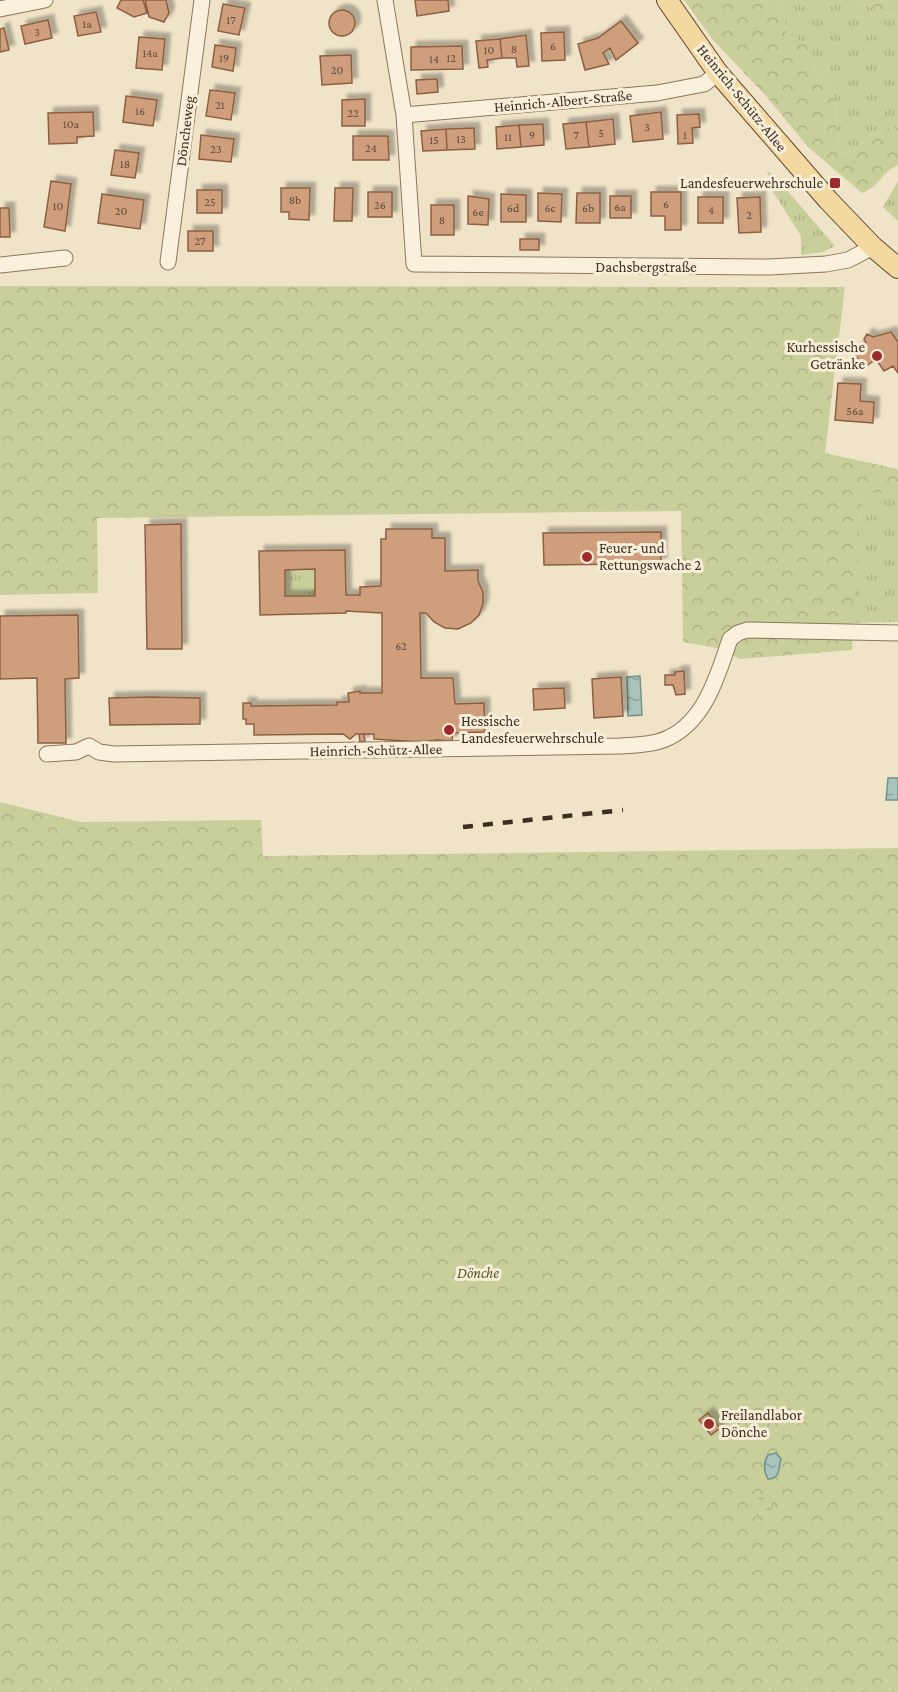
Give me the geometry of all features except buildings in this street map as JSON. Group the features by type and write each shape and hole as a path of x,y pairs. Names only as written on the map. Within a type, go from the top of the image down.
{"main road":[{"name":"Heinrich-Schütz-Allee","path":"667,0 718,74 828,200 873,247 898,268"}],"street":[{"path":"0,9 45,0"},
{"name":"Döncheweg","path":"168,262 202,0"},
{"path":"385,0 404,114"},
{"name":"Heinrich-Albert-Straße","path":"404,114 657,93 704,84 718,74"},
{"name":"Dachsbergstraße","path":"404,114 414,264 769,267 825,264 848,260 873,247"},
{"path":"0,265 65,258"},
{"name":"Heinrich-Schütz-Allee","path":"47,753 76,752 88,746 99,752 114,754 372,751 647,744 669,738 687,725 703,706 730,639 738,633 747,630 898,633"}],"green space":[{"path":"684,0 782,0 786,31 809,47 815,70 836,101 838,153 851,154 871,134 898,125 898,165 887,172 873,187 862,193 808,147 767,97 713,40"},
{"path":"782,0 859,0 863,4 898,17 898,125 871,134 851,154 838,153 836,101 815,70 809,49 786,31"},
{"path":"859,0 898,0 898,17 863,4"},
{"path":"767,171 773,174 835,246 823,252 801,255 801,236 772,190"},
{"path":"898,181 898,221 883,207"},
{"path":"0,286 845,287 825,453 898,469 898,494 862,492 852,650 740,659 717,648 683,642 681,511 97,518 98,593 0,595"},
{"path":"862,491 898,494 898,622 853,623"},
{"path":"315,569 315,596 285,596 285,570"},
{"name":"Dönche","path":"0,802 81,822 261,820 263,856 898,848 898,1692 0,1692"},
{"path":"759,1496 767,1496 773,1507 765,1514 756,1517 752,1509"}],"water":[{"path":"640,676 642,715 628,716 627,677"},
{"path":"888,778 898,778 898,800 886,800"},
{"path":"776,1453 781,1459 778,1472 775,1477 768,1479 764,1470 765,1461 768,1455"}],"railway":[{"path":"463,827 623,810"}],"place":[{"name":"Landesfeuerwehrschule","path":"835,183"},
{"name":"Kurhessische Getränke","path":"877,356"},
{"name":"Feuer- und Rettungswache 2","path":"587,557"},
{"name":"Hessische Landesfeuerwehrschule","path":"449,730"},
{"name":"Freilandlabor Dönche","path":"709,1424"}]}
